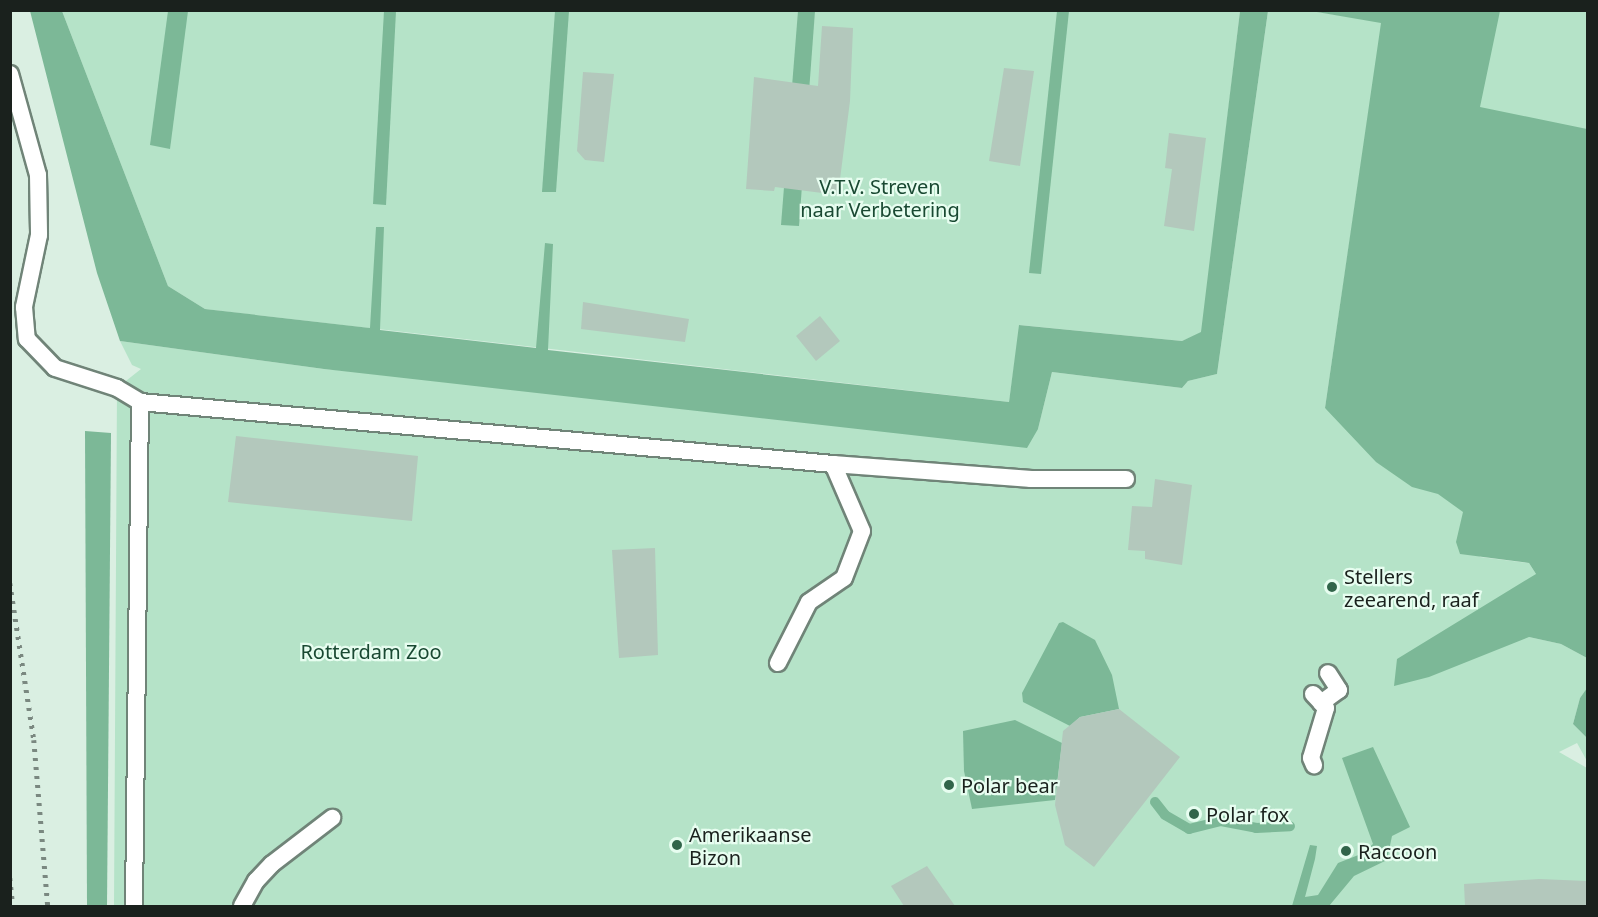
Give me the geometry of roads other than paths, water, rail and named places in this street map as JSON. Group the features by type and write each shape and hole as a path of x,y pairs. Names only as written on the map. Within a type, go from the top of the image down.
{"lane":[{"path":"10,74 38,175 39,234 24,306 27,339 55,368 117,388 140,402 833,464 1031,479 1126,479"},
{"path":"134,906 140,402"},
{"path":"778,663 809,602 844,578 862,531 833,464"},
{"path":"1314,765 1311,758 1326,708 1317,698 1339,690 1328,673"},
{"path":"242,906 256,881 272,864 332,818"}],"waterway":[{"path":"1155,802 1165,815 1189,829 1221,821 1256,828 1290,826"}],"railway":[{"path":"10,583 34,740 48,906"},
{"path":"10,878 13,906"}],"place":[{"name":"Stellers zeearend, raaf","path":"1332,587"},
{"name":"Polar bear","path":"949,785"},
{"name":"Polar fox","path":"1194,814"},
{"name":"Amerikaanse Bizon","path":"677,845"},
{"name":"Raccoon","path":"1346,851"}],"park label":[{"name":"V.T.V. Streven naar Verbetering","path":"880,198"},
{"name":"Rotterdam Zoo","path":"371,651"}]}
